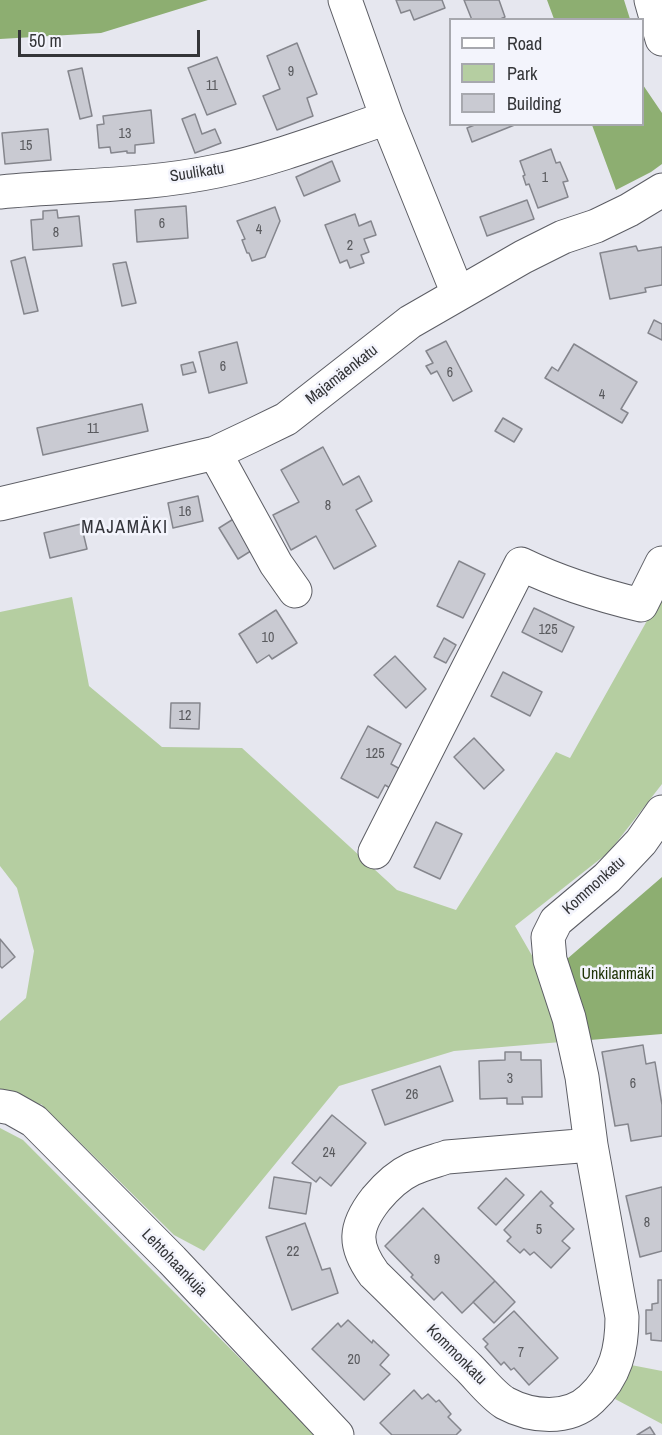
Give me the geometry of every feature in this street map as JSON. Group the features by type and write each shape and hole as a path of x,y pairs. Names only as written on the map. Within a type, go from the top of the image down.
{"street":[{"path":"345,0 387,118 458,294"},
{"path":"651,0 662,39"},
{"name":"Suulikatu","path":"0,192 141,182 216,171 258,161 387,118"},
{"name":"Majamäenkatu","path":"0,504 215,453 286,419 410,322 523,257 563,237 596,226 662,190"},
{"path":"215,453 276,564 295,591"},
{"path":"375,852 521,564 590,592 641,605 662,563"},
{"name":"Kommonkatu","path":"591,1144 447,1157 429,1163 394,1180 361,1221 358,1234 359,1248 374,1274 503,1402 533,1414 546,1415 571,1411 589,1402 611,1376 622,1338 622,1317 591,1144 582,1077 569,1018 550,960 548,937 556,921 607,878 641,842 662,812"},
{"name":"Lehtohaankuja","path":"0,1106 11,1108 34,1121 172,1260 337,1435"}],"green space":[{"path":"0,0 208,0 101,33 0,39"},
{"path":"547,0 624,0 630,18 554,18"},
{"path":"644,86 662,113 662,164 616,190 592,126 644,126"},
{"path":"662,594 662,784 609,852 515,926 542,973 561,1042 454,1051 339,1086 204,1251 174,1235 41,1104 34,1109 0,1093 0,1021 26,998 34,951 17,888 0,866 0,612 72,597 89,686 162,747 242,748 397,890 456,910 556,752 570,758"},
{"name":"Unkilanmäki","path":"662,877 662,1034 590,1040 567,959"},
{"path":"0,1128 23,1140 316,1435 0,1435"},
{"path":"631,1365 662,1371 662,1424 615,1399 625,1382"}],"building":[{"path":"396,0 442,0 445,8 414,20 410,10 401,13"},
{"path":"464,0 499,0 505,17 503,18 471,18"},
{"path":"297,43 317,94 307,98 313,116 277,130 263,96 280,89 267,56"},
{"path":"217,57 236,104 207,115 188,68"},
{"path":"82,68 92,116 80,119 68,71"},
{"path":"151,110 154,143 135,145 135,153 127,153 127,151 111,153 110,147 99,148 97,125 104,124 103,116"},
{"path":"195,114 202,134 215,129 221,143 195,153 182,119"},
{"path":"472,126 512,126 472,142 467,128"},
{"path":"48,129 51,160 5,164 2,133"},
{"path":"551,149 556,163 560,162 568,181 563,182 568,197 538,208 529,184 526,185 520,161"},
{"path":"332,161 340,181 304,196 296,177"},
{"path":"527,200 534,219 487,236 480,217"},
{"path":"186,206 188,238 137,242 135,210"},
{"path":"275,207 280,221 265,257 252,261 242,240 245,239 237,221"},
{"path":"57,210 58,218 79,216 82,246 33,250 31,220 43,219 43,211"},
{"path":"355,214 359,226 371,221 376,235 364,239 369,252 361,255 364,263 350,268 347,260 340,263 325,225"},
{"path":"636,246 638,251 662,247 662,285 645,288 646,292 610,299 600,253"},
{"path":"25,257 38,311 24,314 11,261"},
{"path":"126,262 136,303 122,306 113,264"},
{"path":"654,320 662,324 662,340 648,333"},
{"path":"446,341 472,391 453,401 437,371 431,374 426,366 433,363 426,351"},
{"path":"237,342 247,383 209,393 199,352"},
{"path":"574,344 637,382 621,409 628,413 622,423 545,378 552,367 558,371"},
{"path":"193,362 196,372 183,375 181,365"},
{"path":"142,404 148,431 43,455 37,428"},
{"path":"503,418 522,429 514,442 495,431"},
{"path":"323,447 343,485 359,476 372,501 356,510 376,546 334,569 316,536 291,550 273,515 299,502 281,470"},
{"path":"198,496 203,521 173,528 168,503"},
{"path":"235,518 254,549 238,559 219,528"},
{"path":"81,524 87,549 50,558 44,533"},
{"path":"459,561 485,574 463,618 437,606"},
{"path":"534,608 574,627 562,652 522,632"},
{"path":"276,610 297,643 272,659 269,655 257,663 239,634"},
{"path":"444,638 456,645 446,663 434,657"},
{"path":"395,656 426,689 406,708 374,675"},
{"path":"503,672 542,692 530,716 491,696"},
{"path":"171,703 200,703 199,729 170,728"},
{"path":"368,726 401,744 391,764 400,769 390,788 385,785 378,798 341,778"},
{"path":"474,738 504,770 484,789 454,757"},
{"path":"436,822 462,834 440,879 414,867"},
{"path":"0,939 15,957 2,968 0,966"},
{"path":"643,1045 646,1064 655,1062 662,1105 662,1136 631,1141 628,1124 615,1126 602,1052"},
{"path":"505,1052 521,1052 521,1060 541,1060 542,1097 522,1097 523,1104 507,1104 507,1098 480,1099 479,1061 505,1060"},
{"path":"440,1066 453,1101 385,1125 372,1090"},
{"path":"332,1115 366,1143 331,1186 320,1177 316,1182 292,1163"},
{"path":"274,1177 311,1183 306,1214 269,1208"},
{"path":"506,1178 524,1195 496,1225 478,1208"},
{"path":"662,1187 662,1251 640,1257 626,1196"},
{"path":"541,1191 553,1203 550,1206 574,1229 562,1241 570,1248 551,1268 534,1252 530,1255 524,1249 520,1253 507,1241 511,1237 504,1230"},
{"path":"423,1208 495,1281 462,1313 442,1292 434,1300 385,1246"},
{"path":"305,1223 322,1270 330,1268 338,1293 292,1310 266,1237"},
{"path":"658,1280 662,1280 662,1341 651,1340 651,1333 646,1334 646,1310 652,1310 652,1304 658,1303"},
{"path":"495,1281 515,1302 494,1323 473,1302"},
{"path":"514,1311 558,1358 529,1385 514,1368 511,1370 504,1362 501,1365 485,1347 488,1344 483,1339"},
{"path":"348,1320 372,1343 373,1340 389,1355 380,1365 390,1374 364,1400 312,1349 338,1323 341,1327"},
{"path":"414,1390 422,1399 428,1394 436,1402 439,1400 451,1414 448,1417 461,1430 456,1435 392,1435 380,1423"},
{"path":"650,1427 655,1435 637,1435"}],"district":[{"name":"MAJAMÄKI","path":"125,528"}]}
